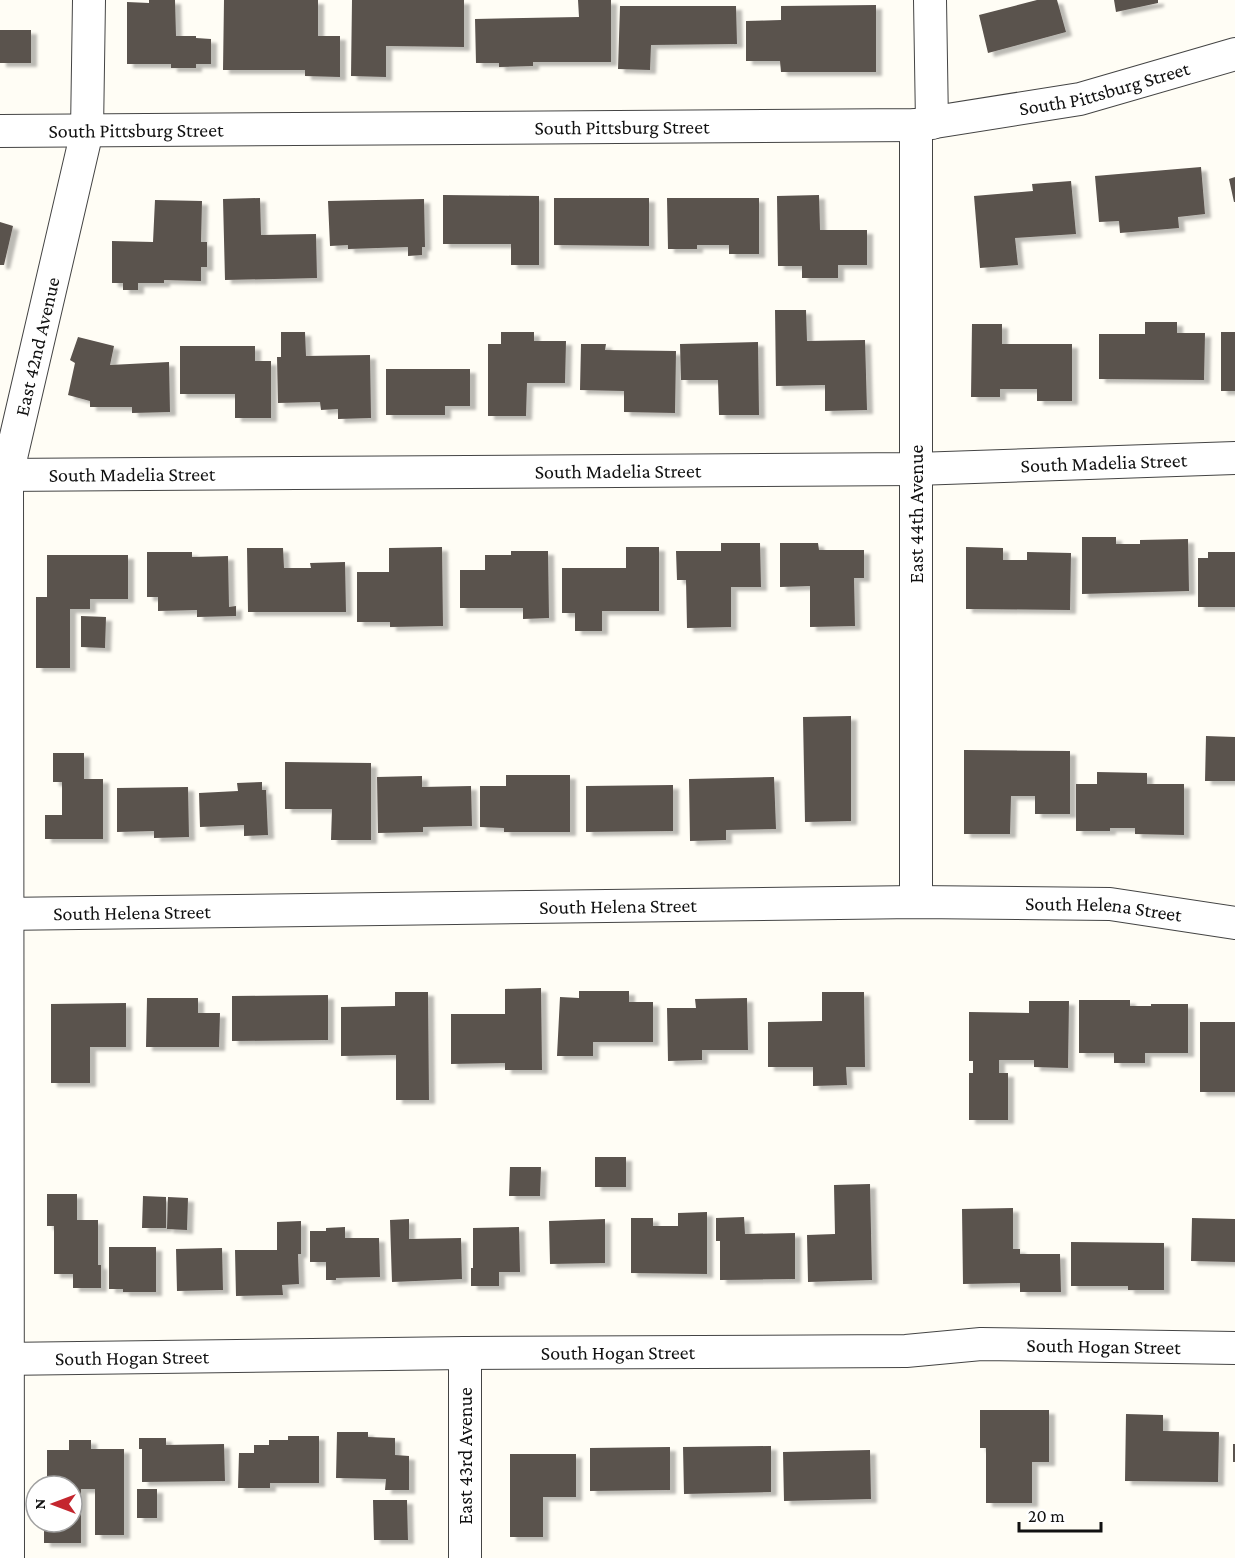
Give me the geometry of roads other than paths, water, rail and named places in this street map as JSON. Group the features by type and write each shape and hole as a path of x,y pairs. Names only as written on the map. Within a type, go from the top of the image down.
{"street":[{"name":"East 42nd Avenue","path":"8,1558 4,1359 4,475 87,131 89,0"},
{"name":"East 44th Avenue","path":"916,902 916,469 924,124 930,0"},
{"name":"South Pittsburg Street","path":"0,131 924,124 1080,99 1235,54"},
{"name":"South Madelia Street","path":"4,475 916,469 1235,458"},
{"name":"South Helena Street","path":"3,914 916,902 1110,904 1235,923"},
{"name":"South Hogan Street","path":"4,1359 465,1353 906,1351 981,1344 1235,1348"},
{"name":"East 43rd Avenue","path":"465,1353 465,1558"}]}
